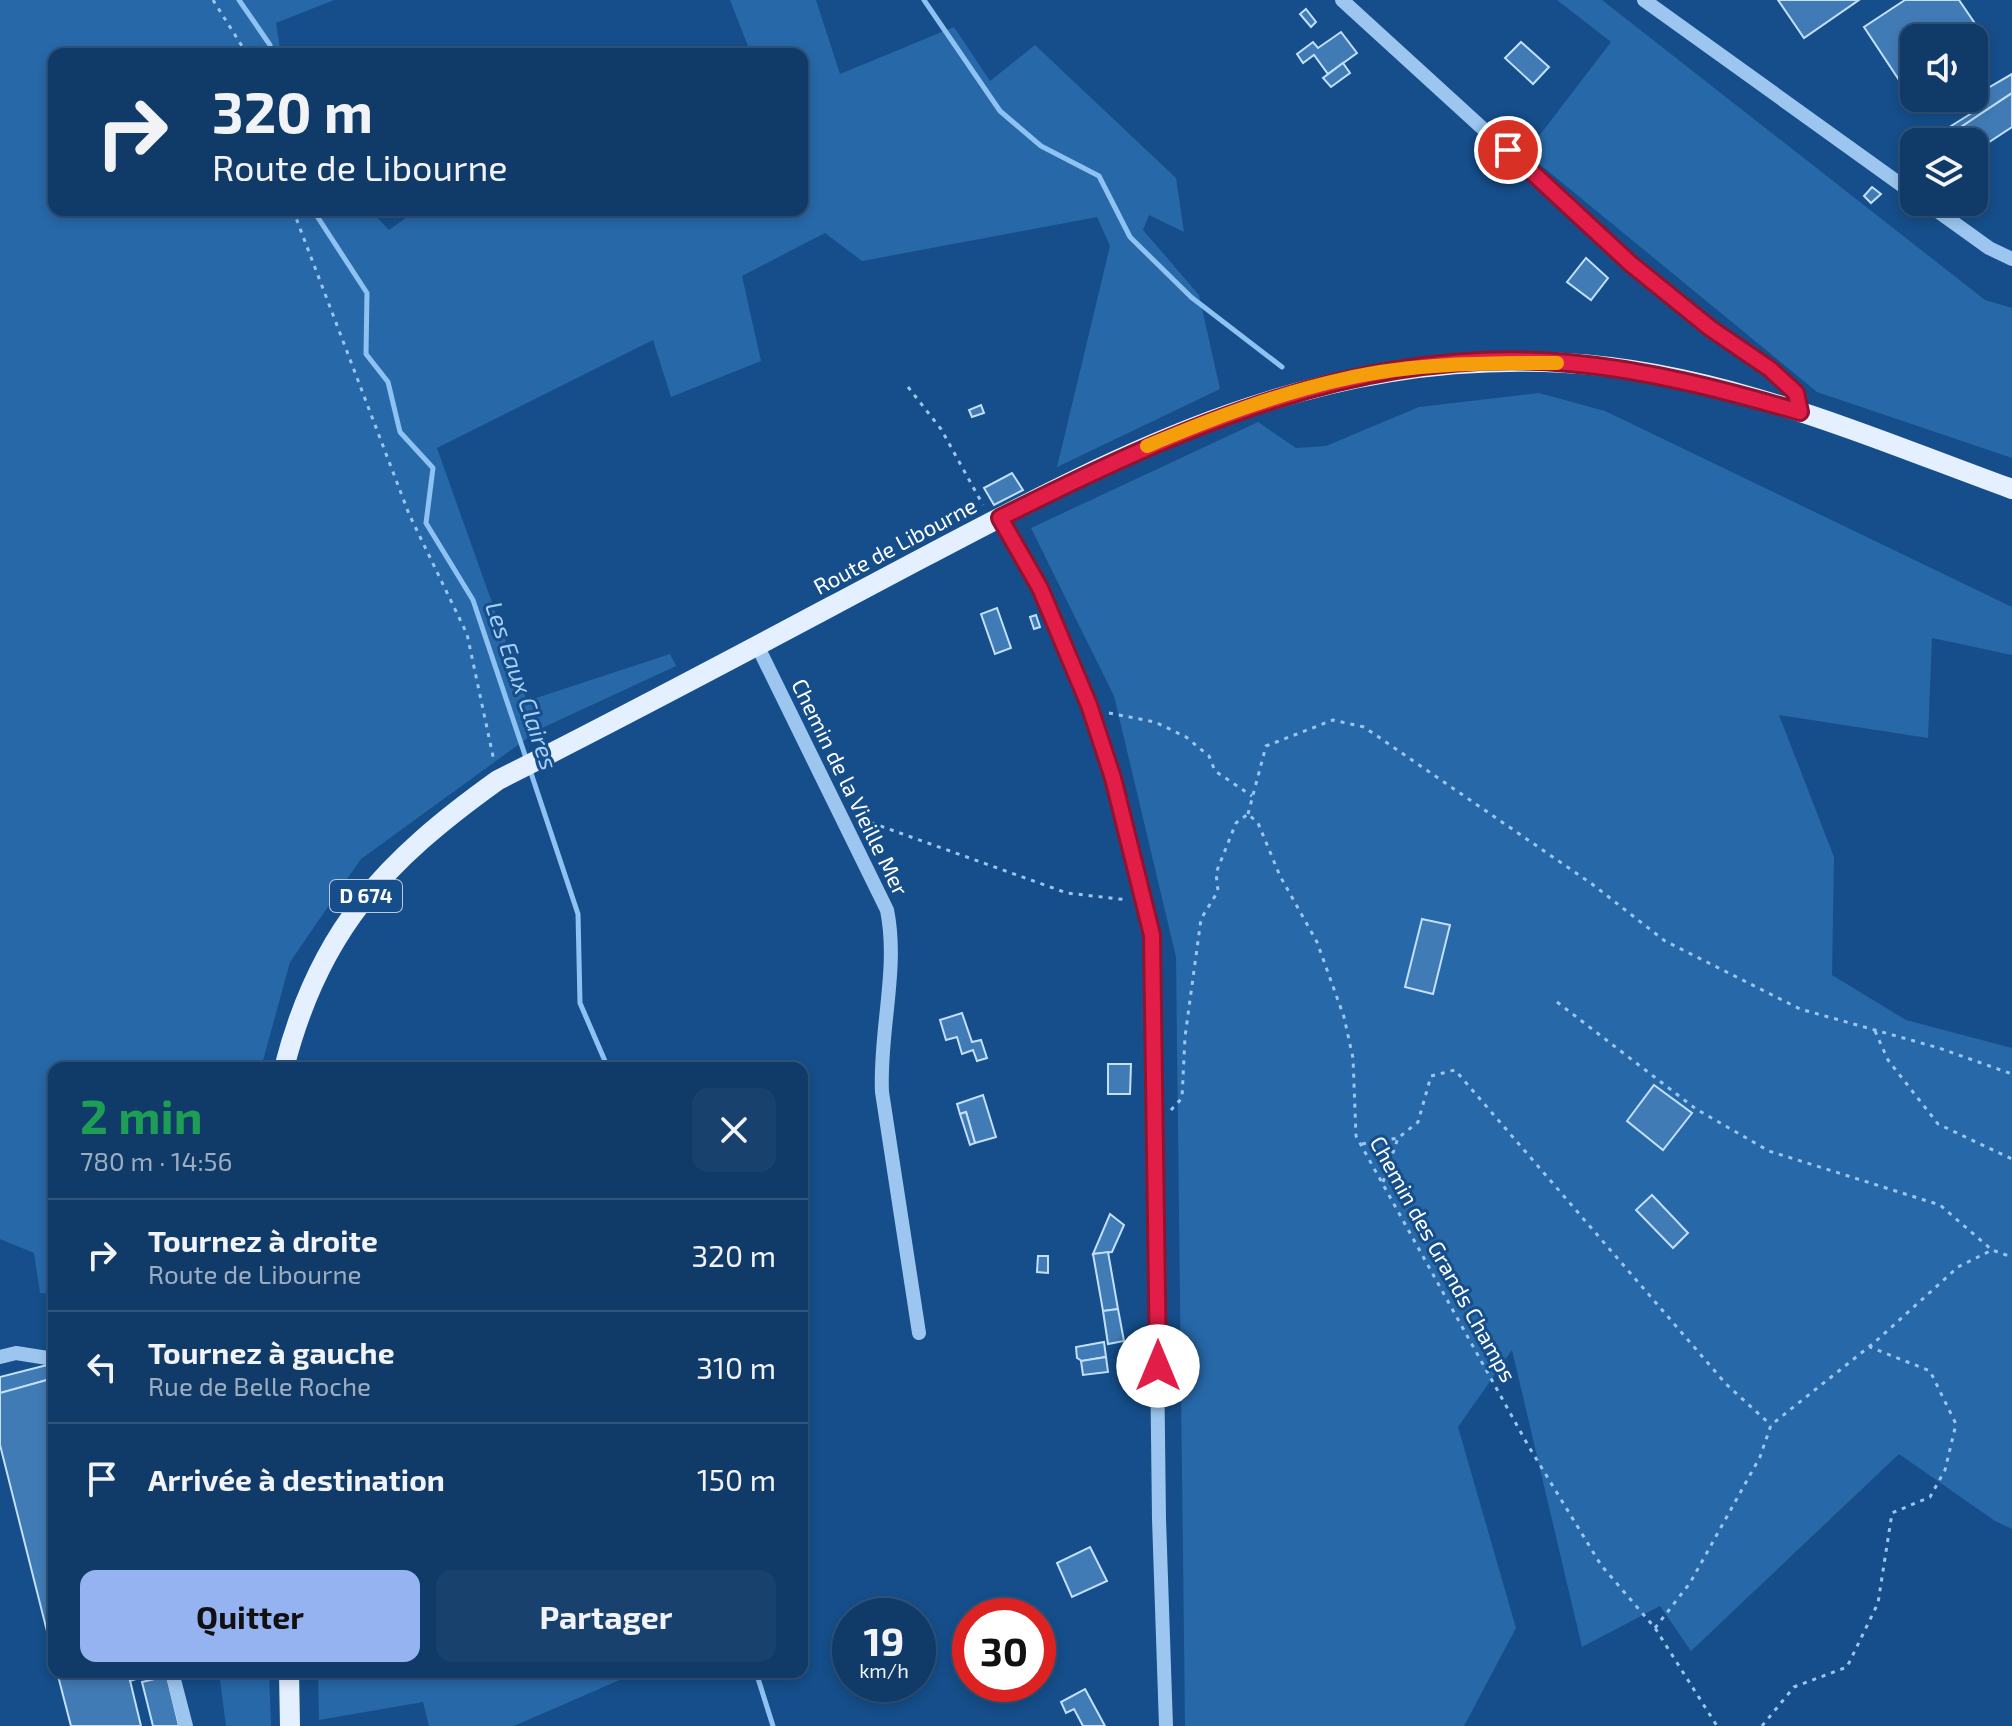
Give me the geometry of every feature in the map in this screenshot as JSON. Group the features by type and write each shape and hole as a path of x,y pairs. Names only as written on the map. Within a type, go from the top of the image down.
{"main road":[{"name":"Route de Libourne","path":"285,1062 296,1018 343,923 416,843 505,776 1122,457 1262,401 1345,378 1431,365 1566,363 1630,370 1800,412 2012,489"},
{"path":"289,1678 290,1726"}],"street":[{"path":"1342,0 1631,264 1710,328 1770,369 1796,393 1800,412"},
{"path":"1644,0 1900,184"},
{"path":"1944,216 1989,248 2012,259"},
{"path":"996,520 1040,588 1091,712 1113,778 1152,935 1159,1519 1166,1726"},
{"name":"Chemin de la Vieille Mer","path":"757,645 887,910 893,937 881,1057 882,1092 919,1333"},
{"path":"0,1357 16,1353 48,1358"},
{"path":"174,1678 186,1726"}],"path":[{"path":"213,0 243,48"},
{"path":"295,216 409,514 467,634 505,776"},
{"path":"908,387 941,429 996,520"},
{"path":"1091,712 1155,722 1186,737 1209,756 1215,771 1252,796"},
{"path":"1156,1121 1182,1098 1185,1037 1201,919 1218,891 1216,873 1236,823 1248,814 1266,746 1333,720 1364,727 1592,884 1665,941 1800,1009 2012,1074"},
{"name":"Chemin des Grands Champs","path":"1248,814 1258,823 1280,876 1317,942 1344,1017 1353,1058 1356,1136 1529,1447 1601,1565 1655,1628 1717,1726"},
{"path":"846,825 872,823 1067,893 1144,901"},
{"path":"1557,1002 1696,1109 1769,1151 1940,1205 1992,1250 2012,1257"},
{"path":"1875,1031 1888,1060 1938,1124 2012,1159"},
{"path":"1361,1144 1398,1138 1418,1122 1431,1076 1455,1070 1726,1384 1771,1425"},
{"path":"1383,1183 1398,1138"},
{"path":"1655,1628 1690,1583 1760,1457 1771,1425 1870,1347 1958,1267 1992,1250"},
{"path":"1762,1726 1794,1687 1847,1667 1878,1603 1892,1513 1930,1497 1945,1470 1956,1424 1930,1371 1870,1347"}],"shaded area":[{"path":"0,0 334,0 276,23 280,48 48,48 48,216 376,216 389,230 409,216 808,216 808,48 749,48 730,0 816,0 840,74 954,27 990,81 1035,45 1176,178 1184,232 1149,215 1143,230 1199,295 1220,389 1057,467 1110,246 1097,217 862,261 825,233 742,276 761,361 671,397 653,340 437,448 527,701 670,654 676,666 540,729 361,859 290,962 263,1062 48,1062 48,1294 40,1293 34,1253 0,1239"},
{"path":"1557,0 1602,0 1985,300 2012,308 2012,458 1817,392 1526,153 1611,42"},
{"path":"1539,393 1605,411 2012,607 2012,655 1932,638 1928,738 1779,715 1834,857 1832,975 1906,1020 2012,1048 2012,1529 1995,1521 1899,1454 1691,1651 1660,1606 1582,1647 1512,1350 1458,1427 1516,1628 1464,1726 1185,1726 1176,957 1114,696 1031,528 1258,422 1296,448 1326,446 1419,407"},
{"path":"220,1678 269,1678 271,1726 226,1726"},
{"path":"318,1678 624,1678 514,1726 429,1726 423,1702 319,1720"}],"building":[{"path":"1778,0 1859,0 1804,38"},
{"path":"1905,0 1959,0 1975,24 1900,24 1900,81 1864,27"},
{"path":"1306,9 1316,22 1311,27 1300,14"},
{"path":"1341,32 1357,53 1328,74 1314,55 1303,63 1297,54 1313,42 1318,48"},
{"path":"1521,42 1549,67 1533,84 1505,58"},
{"path":"1343,63 1350,73 1331,87 1323,78"},
{"path":"2012,74 2012,93 1988,109 1988,88"},
{"path":"2012,93 2012,127 1988,143 1988,128 1960,128 1988,112"},
{"path":"1973,112 1984,112 1960,128 1948,128"},
{"path":"1872,187 1881,194 1871,203 1864,196"},
{"path":"1586,258 1608,278 1591,300 1567,282"},
{"path":"981,405 984,413 972,417 969,410"},
{"path":"1012,473 1023,490 994,505 984,488"},
{"path":"997,608 1011,648 995,654 981,614"},
{"path":"1036,615 1040,627 1034,629 1030,617"},
{"path":"1422,919 1450,925 1433,994 1405,987"},
{"path":"962,1013 972,1042 981,1040 987,1058 977,1061 973,1050 962,1054 957,1037 946,1040 940,1020"},
{"path":"1108,1064 1131,1064 1130,1094 1108,1094"},
{"path":"1654,1085 1692,1113 1663,1150 1627,1121"},
{"path":"983,1095 996,1137 975,1143 966,1112 960,1114 957,1104"},
{"path":"966,1112 975,1143 970,1145 960,1114"},
{"path":"1652,1195 1688,1233 1673,1248 1636,1210"},
{"path":"1110,1214 1124,1225 1112,1252 1093,1254"},
{"path":"1108,1252 1118,1309 1103,1311 1093,1254"},
{"path":"1038,1256 1048,1256 1048,1273 1037,1272"},
{"path":"1118,1309 1124,1341 1108,1344 1103,1311"},
{"path":"1104,1342 1106,1357 1082,1361 1077,1358 1076,1347"},
{"path":"1106,1357 1108,1372 1083,1375 1081,1361"},
{"path":"48,1365 48,1380 0,1393 0,1377"},
{"path":"48,1380 48,1635 0,1445 0,1393"},
{"path":"1090,1547 1107,1581 1072,1597 1057,1563"},
{"path":"59,1678 129,1678 141,1726 71,1726"},
{"path":"167,1678 179,1726 153,1726 142,1682"},
{"path":"1085,1689 1105,1726 1083,1726 1074,1709 1066,1713 1061,1702"}],"waterway":[{"name":"Les Eaux Claires","path":"239,0 270,48"},
{"name":"Les Eaux Claires","path":"924,0 1000,111 1041,146 1099,176 1130,237 1191,297 1282,367"},
{"name":"Les Eaux Claires","path":"317,216 367,293 366,354 388,382 400,432 433,468 426,523 473,600 527,761"},
{"name":"Les Eaux Claires","path":"530,770 578,914 580,1003 605,1062"},
{"name":"Les Eaux Claires","path":"758,1678 773,1726"}],"slow traffic":[{"path":"1147,446 1262,401 1345,378 1431,365 1557,363"}],"route":[{"path":"1158,1366 1152,935 1113,778 1089,705 1040,588 1000,518 1122,457 1198,424 1262,401 1345,378 1431,365 1566,363 1630,370 1713,388 1800,412 1796,393 1770,369 1710,328 1631,264 1508,150"}]}
